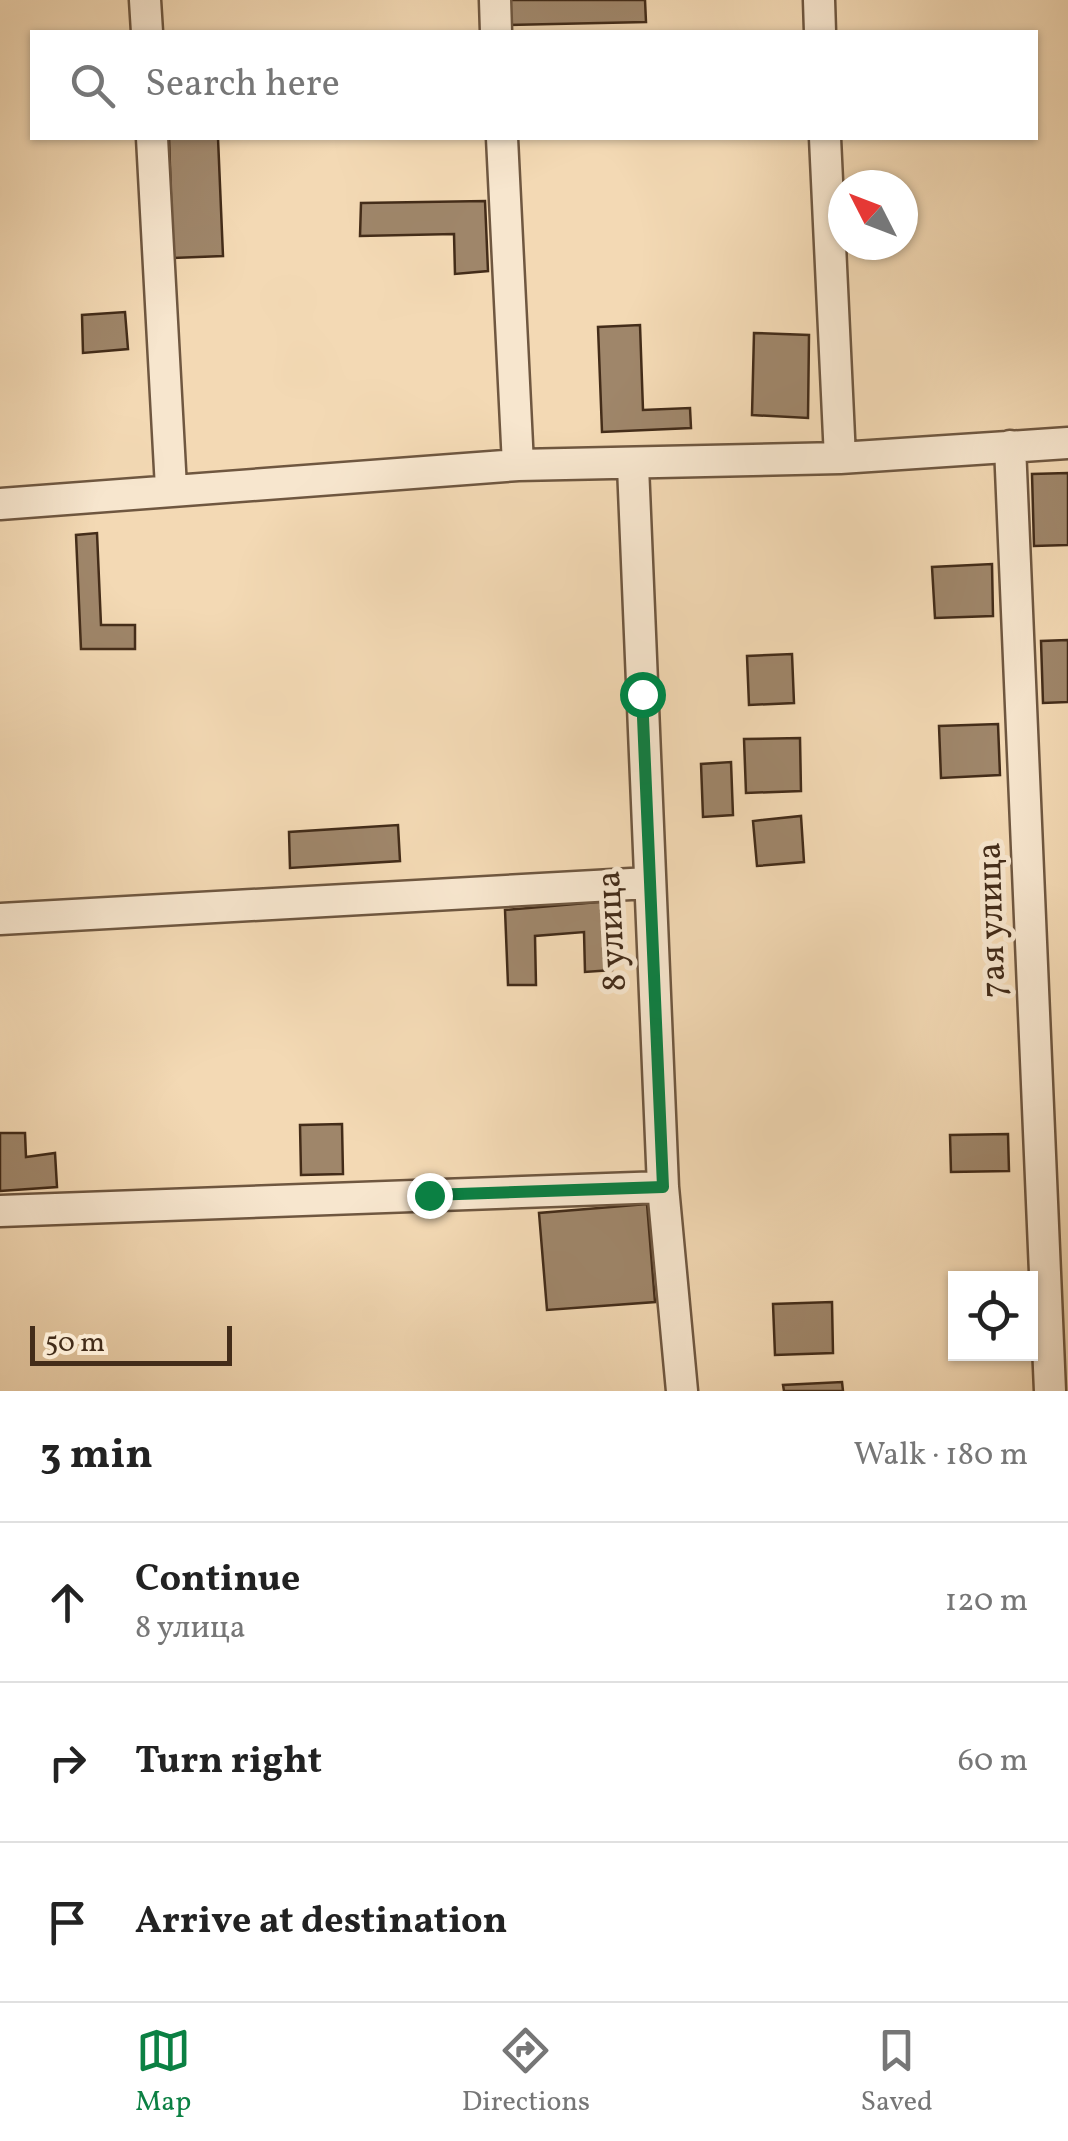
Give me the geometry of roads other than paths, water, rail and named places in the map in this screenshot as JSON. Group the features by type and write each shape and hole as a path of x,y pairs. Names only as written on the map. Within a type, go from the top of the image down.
{"street":[{"path":"145,0 146,30"},
{"path":"495,0 496,30"},
{"path":"819,0 820,30"},
{"path":"152,140 171,488"},
{"path":"502,140 518,465"},
{"path":"825,140 840,458"},
{"path":"0,504 171,488 518,465 633,466 840,458 1068,443"},
{"name":"7ая улица","path":"1010,446 1050,1391"},
{"name":"8 улица","path":"633,466 663,1187 682,1391"},
{"path":"0,919 648,883"},
{"path":"0,1210 663,1187"}]}
